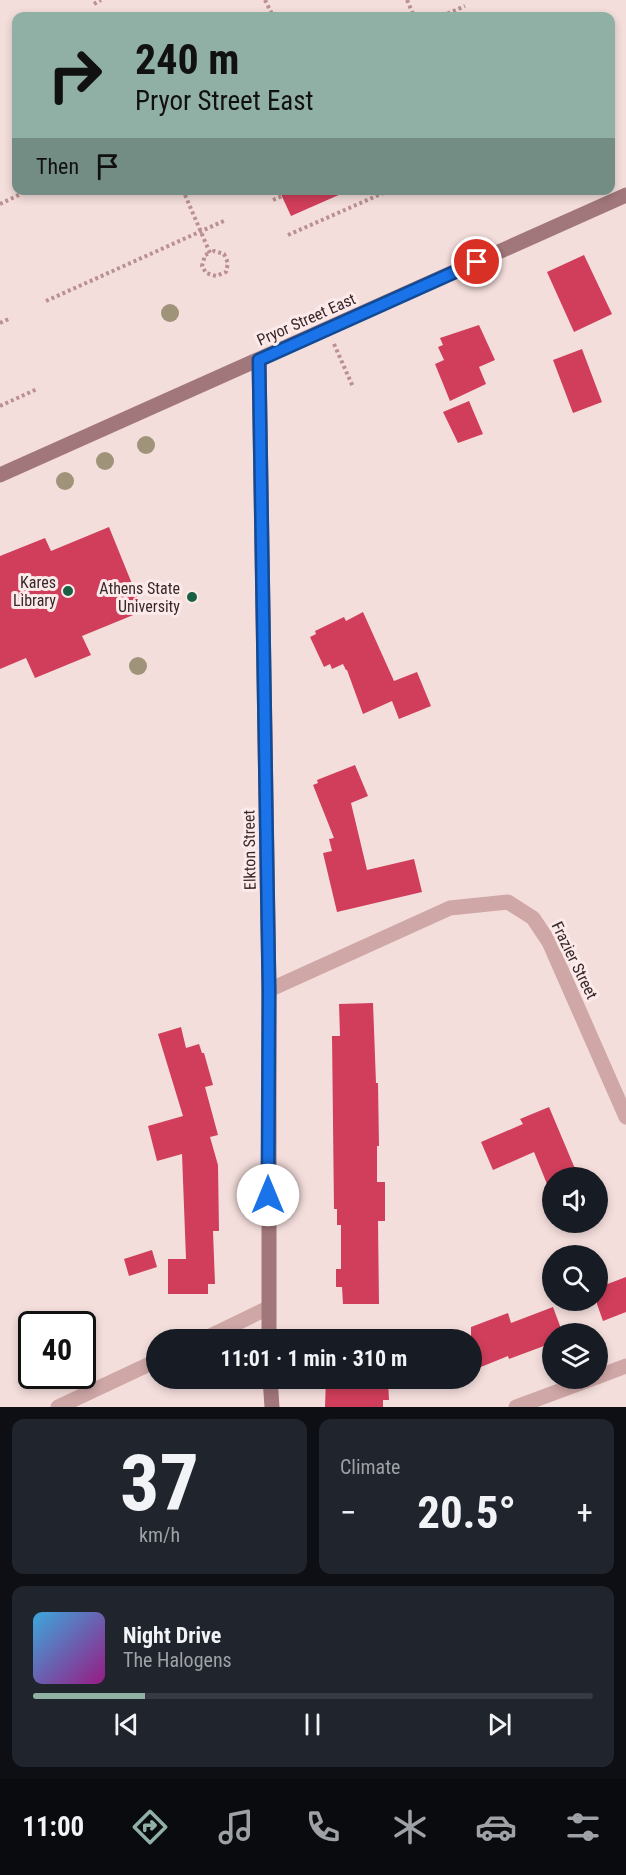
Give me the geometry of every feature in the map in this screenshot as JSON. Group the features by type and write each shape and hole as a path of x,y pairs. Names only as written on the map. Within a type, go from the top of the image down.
{"street":[{"name":"Pryor Street East","path":"0,475 626,195"},
{"name":"Elkton Street","path":"259,360 269,990 269,1329"},
{"name":"Frazier Street","path":"269,990 450,908 508,902 533,918 549,942 626,1118"},
{"path":"224,1329 268,1308"},
{"path":"608,1373 626,1365"},
{"path":"58,1407 146,1366"},
{"path":"271,1389 272,1407"},
{"path":"516,1407 565,1389"}],"path":[{"path":"94,4 101,0"},
{"path":"451,12 465,6"},
{"path":"0,204 19,195"},
{"path":"185,195 210,253"},
{"path":"288,235 379,195"},
{"path":"273,201 282,196"},
{"path":"46,302 226,220"},
{"path":"214,251 224,254 228,262 225,272 216,276 206,273 202,266 205,255 210,253 214,251"},
{"path":"0,323 11,318"},
{"path":"332,339 353,387"},
{"path":"0,406 37,389"}],"building":[{"path":"281,195 339,195 291,216"},
{"path":"584,255 612,314 574,332 547,272"},
{"path":"479,325 495,360 479,367 486,384 450,401 435,364 444,360 438,347 443,345 440,338"},
{"path":"582,349 602,402 573,413 553,360"},
{"path":"469,401 483,434 458,443 443,412"},
{"name":"Kares Library","path":"109,527 143,611 82,636 91,655 35,678 26,658 0,669 0,556 45,538 51,551"},
{"path":"363,612 394,681 417,672 431,706 399,719 392,701 363,714 343,664 332,669 330,664 324,667 310,637 316,634 315,631 344,617 346,621"},
{"path":"355,765 368,796 351,803 367,870 414,859 422,892 337,912 323,853 332,851 329,839 334,838 313,785 318,783 317,780"},
{"path":"373,1003 376,1083 378,1083 377,1182 385,1182 385,1221 378,1221 379,1304 343,1304 342,1287 336,1287 336,1269 341,1269 341,1225 337,1225 337,1209 334,1209 332,1036 340,1036 339,1004"},
{"path":"181,1027 186,1048 199,1044 204,1053 213,1085 205,1087 218,1135 210,1137 218,1165 219,1231 213,1231 215,1284 208,1284 208,1294 168,1294 168,1259 186,1259 182,1154 157,1161 148,1126 183,1116 158,1034"},
{"path":"549,1107 574,1167 542,1167 542,1172 534,1152 493,1170 481,1142 523,1124 520,1119"},
{"path":"152,1250 157,1267 129,1276 124,1259"},
{"path":"626,1277 626,1312 603,1321 599,1311 608,1311 608,1284"},
{"path":"542,1311 554,1311 559,1323 542,1323 542,1347 509,1359 508,1356 482,1367 482,1329 471,1329 471,1327 508,1313 511,1323"},
{"path":"326,1389 388,1389 389,1400 383,1400 383,1407 325,1407"}],"place":[{"name":"Kares Library","path":"68,591"},
{"name":"Athens State University","path":"192,597"}],"route":[{"path":"268,1195 269,990 259,360 477,262"}]}
